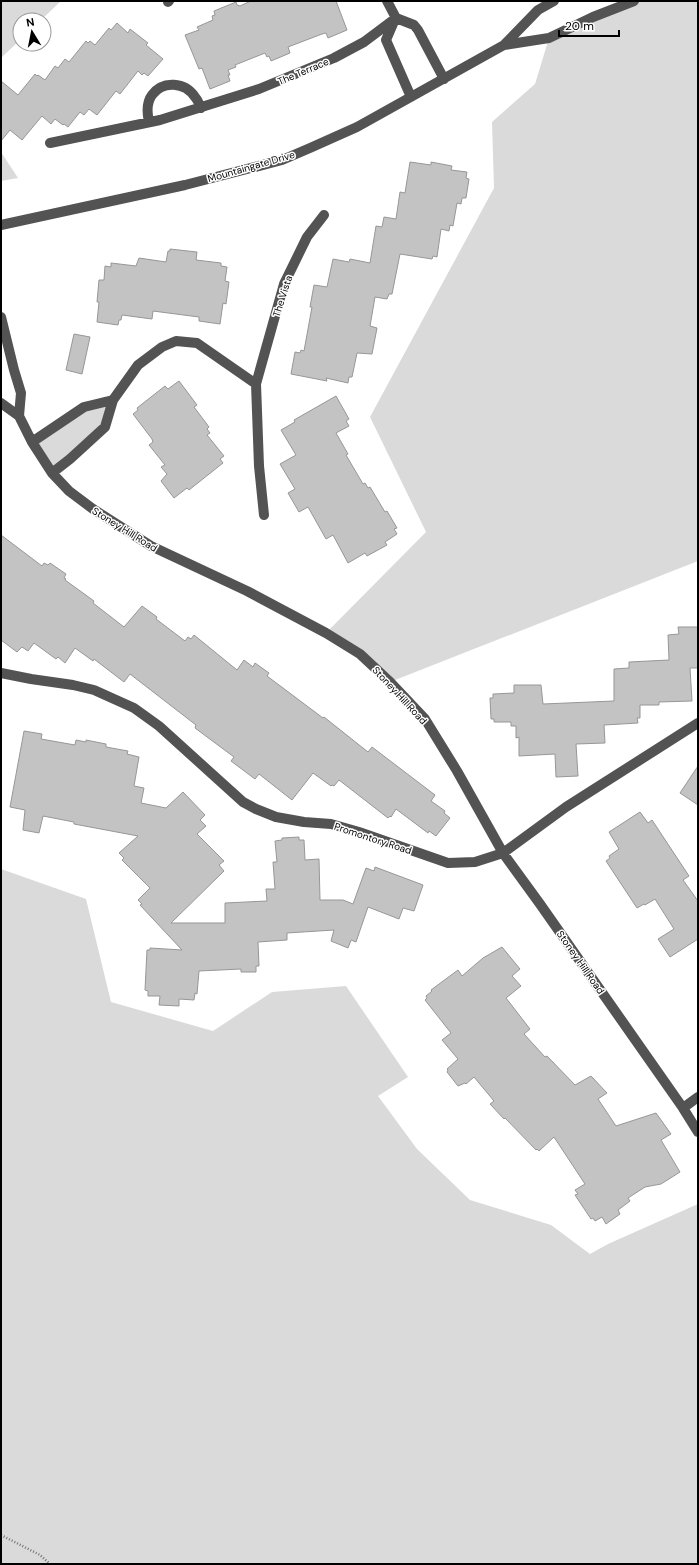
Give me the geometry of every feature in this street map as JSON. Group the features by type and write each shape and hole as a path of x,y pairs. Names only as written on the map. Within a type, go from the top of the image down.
{"street":[{"path":"387,1 396,18 414,25 418,30 444,79"},
{"name":"Mountaingate Drive","path":"1,225 185,185 282,160 357,127 504,45 538,10 554,1"},
{"name":"Mountaingate Drive","path":"504,45 549,38 593,16 634,1"},
{"path":"396,18 386,40 412,97"},
{"name":"The Terrace","path":"50,143 148,122 201,108 259,89 334,58 364,42 396,18"},
{"path":"148,122 148,106 152,95 162,86 173,84 181,85 195,96 201,108"},
{"name":"The Vista","path":"264,515 259,466 256,384 284,284 307,237 324,215"},
{"path":"1,317 4,342 21,393 19,416"},
{"path":"52,473 70,459 105,427 113,400 138,365 162,347 176,341 198,343 256,384"},
{"path":"32,442 84,408 113,400"},
{"name":"Stoney Hill Road","path":"1,403 19,416 32,442 52,473 69,490 93,509 151,546 274,605 326,633 360,654 390,682 425,719 457,770 503,853 683,1108 698,1132"},
{"name":"Promontory Road","path":"1,673 94,690 134,708 159,726 243,802 256,809 276,817 304,822 331,824 359,832 448,863 475,862 503,853 566,808 698,723"},
{"path":"683,1108 698,1097"}],"path":[{"path":"1,1535 40,1555 50,1564"}],"shaded area":[{"path":"1,1 61,1 49,12 12,12 12,48 1,58"},
{"path":"634,1 698,1 698,561 390,682 326,633 426,532 370,417 494,188 492,122 535,84 549,38"},
{"path":"1,152 18,178 1,181"},
{"path":"113,400 105,427 52,473 32,442 84,407"},
{"path":"1,869 86,899 111,1002 213,1031 272,992 346,986 408,1077 378,1096 417,1149 470,1200 551,1225 590,1254 608,1244 698,1204 698,1564 1,1564"}],"building":[{"path":"251,1 336,1 347,30 328,38 326,33 322,34 288,47 290,53 271,61 269,56 267,57 265,53 235,65 236,67 228,70 230,81 210,89 202,68 199,69 185,35 199,30 197,27 213,20 212,16 215,15 214,11 236,2 237,5 240,6"},
{"path":"117,23 128,33 130,29 148,43 146,45 163,59 148,76 144,73 142,75 138,71 120,94 116,91 97,115 89,109 84,115 80,112 68,127 55,119 51,124 42,116 22,140 10,130 1,141 1,81 18,95 35,74 45,80 55,66 58,68 65,59 69,62 86,41 88,43 90,41 95,45 109,28 111,30"},
{"path":"410,162 431,165 431,162 452,166 451,170 467,172 466,178 469,179 466,198 462,198 461,204 457,203 453,226 450,225 449,231 441,229 437,257 433,256 432,259 400,254 392,294 389,294 387,299 375,297 370,326 377,328 372,354 357,353 352,377 349,377 348,383 326,378 327,381 291,374 295,352 300,353 301,350 304,351 312,307 310,307 314,285 327,287 333,259 349,262 350,259 370,263 376,226 382,227 384,217 396,219 400,192 405,193"},
{"path":"170,249 197,252 196,260 221,263 221,266 227,267 225,281 229,282 226,304 223,303 220,324 199,321 199,317 153,311 152,319 122,315 118,325 97,322 99,280 104,280 105,266 111,267 111,263 136,266 139,258 166,262 168,251 170,251"},
{"path":"74,334 90,337 82,374 66,370"},
{"path":"179,381 197,405 194,407 209,427 207,429 210,433 207,435 224,456 220,459 223,463 189,490 187,488 174,498 161,481 167,474 161,467 165,465 149,445 153,442 152,439 133,414 138,410 137,408 165,386 168,389"},
{"path":"336,396 349,419 346,421 349,426 336,433 348,454 346,455 363,484 365,483 368,488 370,487 385,512 387,511 397,528 394,529 397,534 385,542 387,545 367,556 365,553 348,563 333,535 326,539 308,507 299,512 288,493 295,489 280,464 296,455 281,430 295,422 294,420"},
{"path":"1,535 42,566 44,563 48,565 50,563 66,574 64,578 66,579 65,580 94,601 93,603 124,627 142,606 157,617 156,619 185,641 188,637 191,639 194,635 237,670 244,660 253,667 255,663 269,673 267,676 323,718 324,717 368,752 372,747 435,795 431,801 445,811 444,813 450,818 436,836 429,831 428,833 396,809 391,817 390,816 388,818 339,780 334,786 331,786 313,773 292,800 259,774 255,779 231,761 234,757 195,728 196,725 130,674 124,682 94,659 93,661 75,648 65,663 58,657 56,659 34,643 28,651 22,647 17,652 1,640"},
{"path":"678,627 698,627 698,668 690,668 692,701 659,702 659,705 640,705 640,718 637,718 638,723 604,725 605,743 576,744 578,776 556,777 555,754 519,756 519,737 516,738 516,726 511,726 511,722 494,722 494,719 491,719 490,698 493,698 493,694 514,693 514,685 541,685 543,704 614,701 614,669 629,668 629,662 669,660 668,635 679,634"},
{"path":"24,731 42,734 41,739 75,745 76,740 86,742 86,740 106,744 106,747 128,751 127,754 139,757 134,786 144,788 141,803 166,808 183,792 205,815 200,820 206,826 197,834 224,861 219,865 224,871 171,923 225,923 225,903 267,901 266,889 275,889 273,862 277,862 275,841 282,840 282,838 299,837 299,840 304,840 305,860 319,859 320,900 343,900 353,904 366,868 374,871 375,867 423,885 414,911 403,908 399,919 368,907 356,942 351,940 348,948 331,941 334,930 287,933 287,940 258,942 259,966 256,966 256,972 241,972 241,969 199,971 197,994 195,993 194,1000 179,999 179,1006 159,1005 160,996 148,996 148,991 145,990 147,950 150,950 150,948 182,950 140,905 142,904 138,900 150,888 122,860 124,858 119,853 138,836 74,824 74,822 43,816 39,833 23,830 25,810 10,807"},
{"path":"698,766 698,805 680,793"},
{"path":"640,812 648,823 652,820 689,876 683,880 698,901 698,939 670,957 658,939 674,929 655,899 637,908 606,861 610,858 609,856 619,849 609,832"},
{"path":"502,947 520,969 512,976 521,986 506,998 530,1029 524,1034 545,1057 547,1056 575,1085 591,1076 607,1093 598,1099 616,1126 656,1113 671,1134 661,1140 680,1172 661,1184 645,1187 628,1198 630,1201 618,1210 620,1214 606,1224 602,1217 595,1221 593,1218 591,1219 575,1195 578,1194 575,1190 585,1184 554,1137 539,1151 537,1149 536,1150 490,1104 494,1101 474,1077 466,1084 465,1083 458,1086 447,1072 447,1069 458,1059 442,1040 451,1033 425,1000 427,998 426,996 432,991 431,990 458,970 462,976 483,958"}]}
